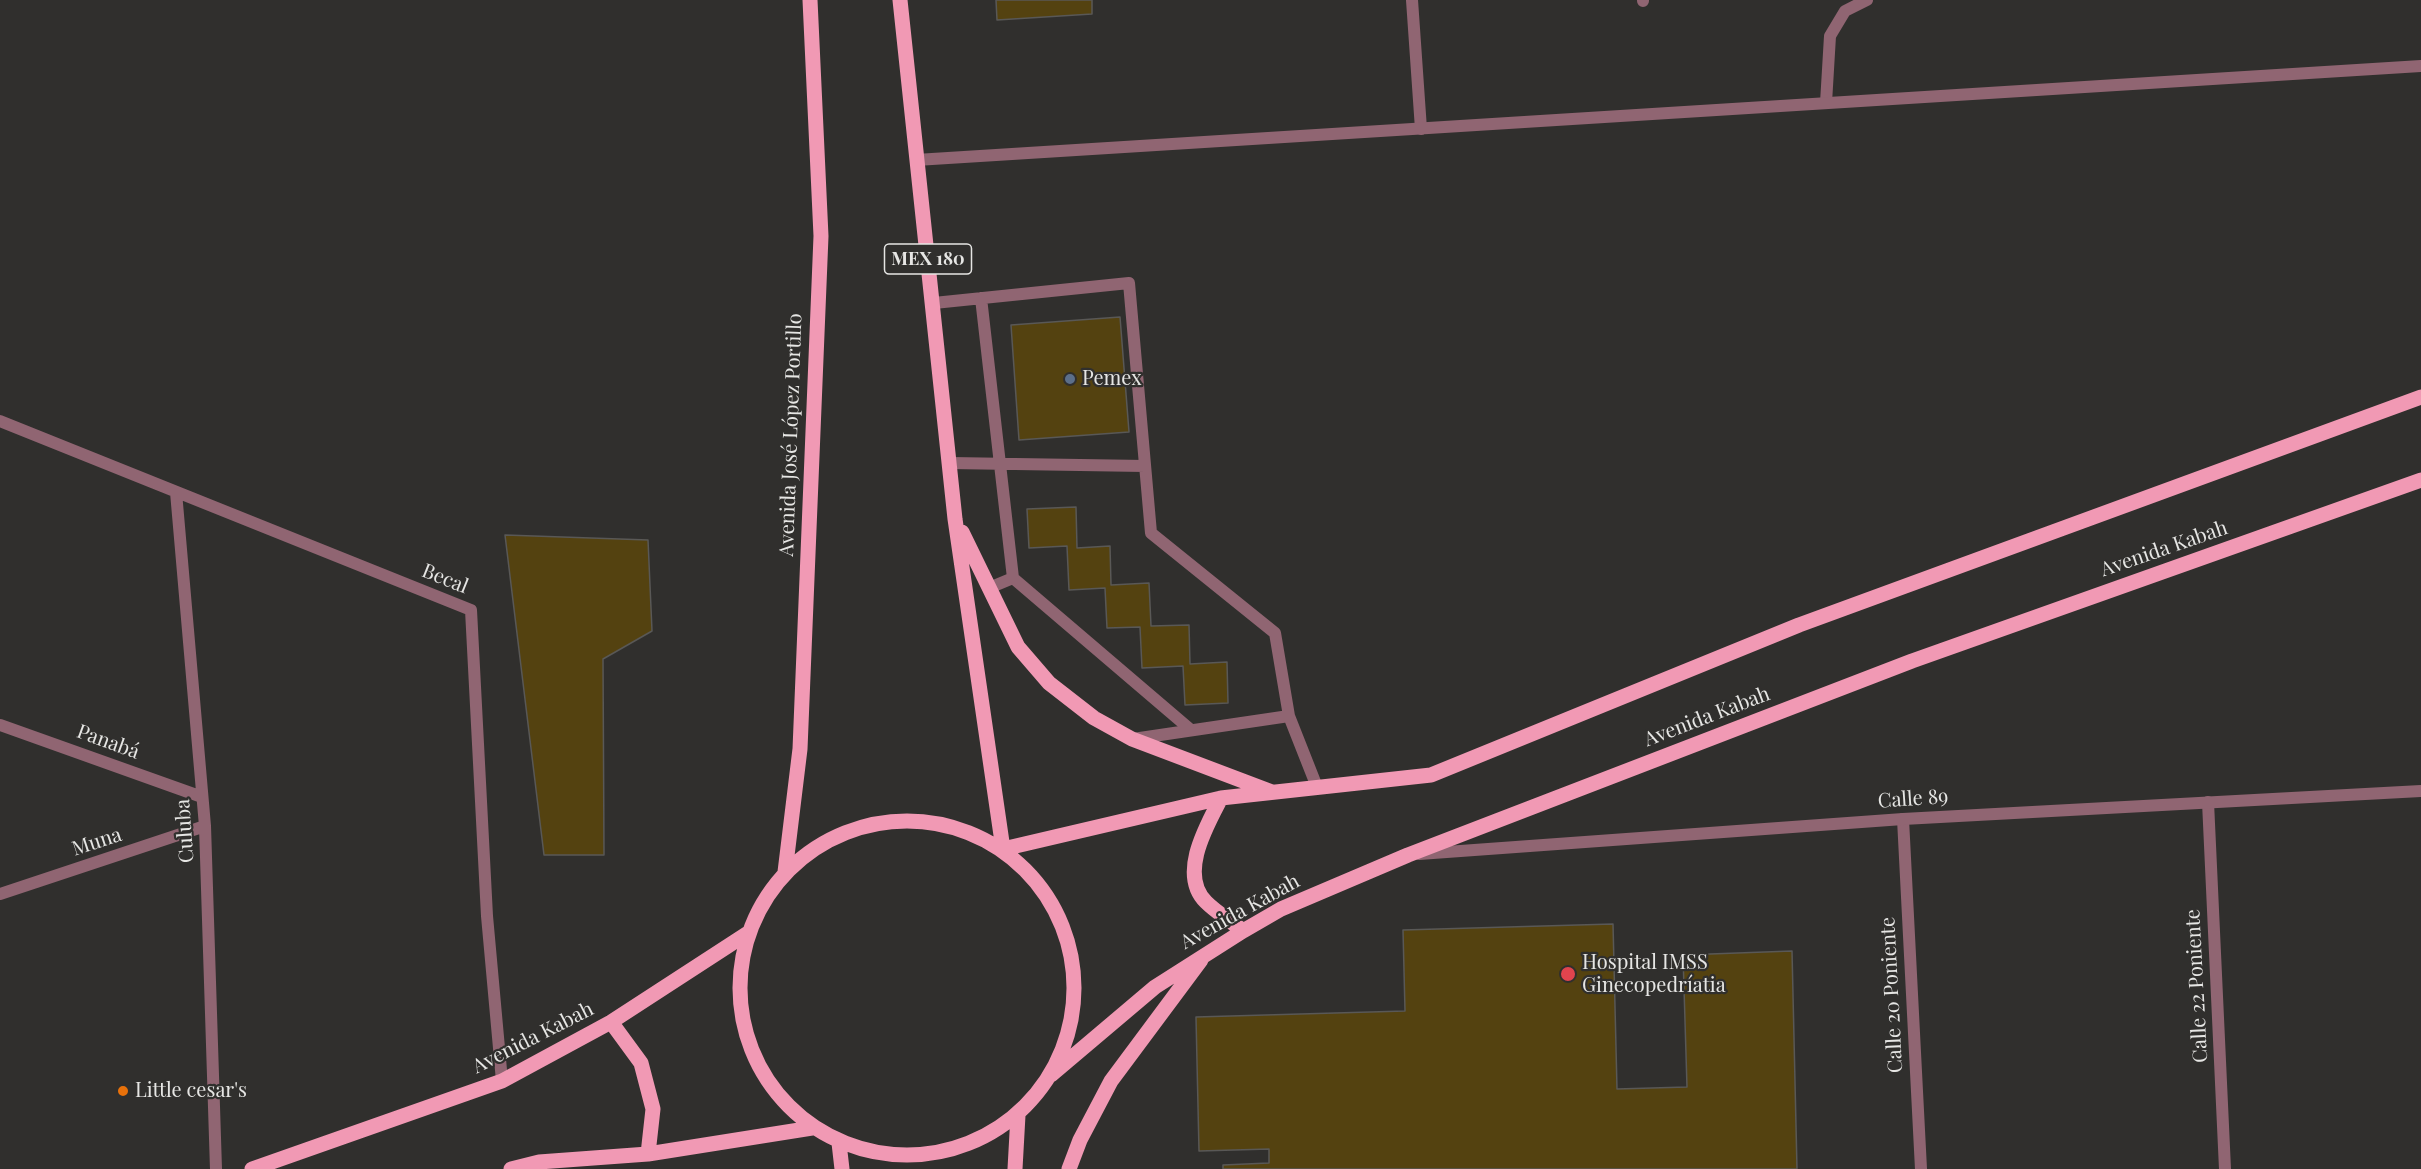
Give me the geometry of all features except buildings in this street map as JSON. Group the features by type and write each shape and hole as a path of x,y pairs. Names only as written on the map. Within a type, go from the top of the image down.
{"main road":[{"name":"Avenida José López Portillo","path":"785,872 800,749 821,236 810,0"},
{"name":"MEX 180","path":"900,0 955,519 1003,849"},
{"path":"1003,849 1221,798 1431,775 1799,626 2421,397"},
{"name":"Avenida Kabah","path":"1051,1075 1155,987 1206,953 1281,909 1408,855 1912,660 2421,480"},
{"path":"955,519 1018,647 1049,683 1094,718 1132,739 1276,793"},
{"path":"1221,798 1203,833 1196,855 1194,876 1204,900 1243,931"},
{"path":"924,819 962,827 1003,849 1047,894 1072,952 1073,1016 1051,1075 1018,1115 963,1147 901,1157 839,1143 812,1128 762,1075 739,1006 748,933 785,872 825,841 873,822 924,819"},
{"name":"Avenida Kabah","path":"252,1169 502,1081 611,1022 748,933"},
{"path":"1069,1169 1080,1140 1111,1081 1206,953"},
{"path":"611,1022 640,1063 653,1109 648,1154"},
{"path":"1015,1169 1018,1115"},
{"path":"511,1169 539,1162 648,1154 812,1128"},
{"path":"839,1143 842,1169"},
{"path":"539,1162 555,1169"}],"street":[{"path":"1412,0 1421,129"},
{"path":"1826,103 1830,36 1845,11 1866,0"},
{"path":"916,160 2421,66"},
{"path":"933,303 1129,283 1151,533 1275,633 1289,716 1317,787"},
{"path":"981,298 1014,578 1191,730"},
{"name":"Becal","path":"0,421 471,610 487,916 502,1081"},
{"path":"950,463 1145,466"},
{"name":"Culuba","path":"176,492 206,826 216,1169"},
{"path":"989,588 1014,578"},
{"path":"1132,739 1289,716"},
{"name":"Panabá","path":"0,725 202,797"},
{"name":"Calle 89","path":"1408,855 1903,819 2421,791"},
{"name":"Calle 22 Poniente","path":"2208,802 2225,1169"},
{"name":"Calle 20 Poniente","path":"1903,819 1921,1169"},
{"name":"Muna","path":"0,894 206,826"}],"place":[{"name":"Pemex","path":"1070,379"},
{"name":"Hospital IMSS Ginecopedríatia","path":"1568,974"},
{"name":"Little cesar's","path":"123,1091"}]}
